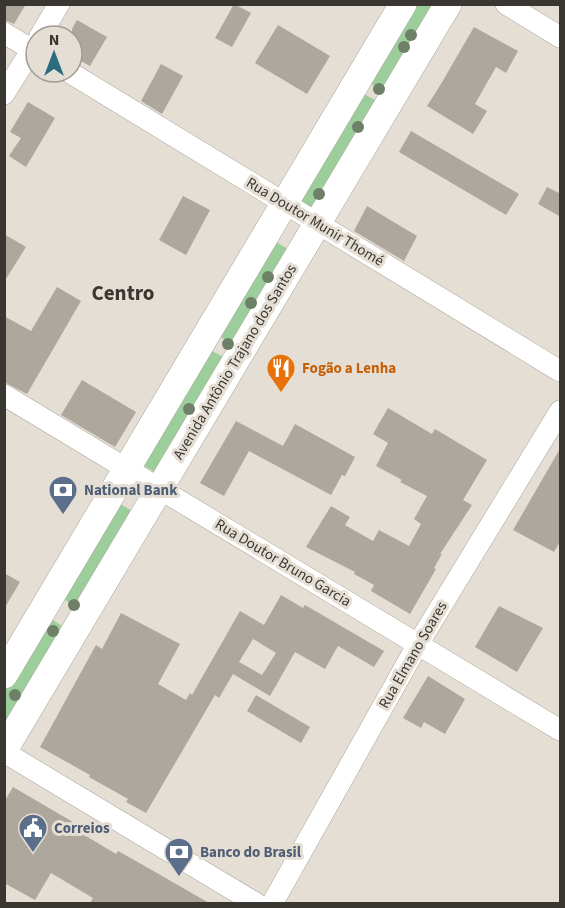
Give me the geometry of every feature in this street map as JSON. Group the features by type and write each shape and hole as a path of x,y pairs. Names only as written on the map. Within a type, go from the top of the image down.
{"main road":[{"path":"4,675 403,4"},
{"name":"Avenida Antônio Trajano dos Santos","path":"4,751 448,4"},
{"path":"355,85 389,103"},
{"path":"206,336 240,354"},
{"path":"47,603 79,624"}],"street":[{"path":"48,24 59,4"},
{"path":"506,4 561,37"},
{"path":"4,33 24,40"},
{"path":"4,94 24,63"},
{"name":"Rua Doutor Munir Thomé","path":"84,81 561,371"},
{"name":"Rua Doutor Bruno Garcia","path":"4,395 561,730"},
{"name":"Rua Elmano Soares","path":"272,903 418,644 561,411"},
{"path":"4,751 257,903"}],"green space":[{"path":"413,5 440,5 385,93 365,80"},
{"path":"359,91 380,103 316,212 295,200"},
{"path":"271,239 293,252 235,346 214,333"},
{"path":"203,346 225,358 158,474 136,461"},
{"path":"113,500 134,512 78,608 57,595"},
{"path":"48,617 67,629 4,729 4,689"}],"building":[{"path":"4,4 26,4 14,24 4,20"},
{"path":"234,4 251,13 232,47 215,38"},
{"path":"77,20 107,37 90,66 84,63 84,24 75,24"},
{"path":"278,25 330,56 307,94 255,63"},
{"path":"474,27 518,51 506,73 496,67 475,104 487,111 473,134 427,106"},
{"path":"161,64 183,76 162,114 141,101"},
{"path":"28,102 55,118 26,167 9,156 21,138 10,132"},
{"path":"411,131 519,194 506,215 399,152"},
{"path":"547,187 561,194 561,217 538,204"},
{"path":"183,196 210,210 186,255 159,240"},
{"path":"367,206 417,236 404,261 354,231"},
{"path":"4,234 26,247 4,282"},
{"path":"57,287 81,301 27,394 4,382 4,316 31,331"},
{"path":"82,380 136,412 115,447 61,415"},
{"path":"388,408 432,434 435,429 487,460 463,500 472,505 440,554 442,554 434,568 436,569 410,614 371,591 374,585 354,574 355,572 306,547 331,506 350,517 345,525 373,541 379,530 409,546 421,524 414,519 427,496 376,466 388,443 373,434"},
{"path":"236,421 283,446 295,424 355,457 331,495 249,451 224,496 200,483"},
{"path":"561,447 561,540 554,552 513,530"},
{"path":"4,573 20,582 4,609"},
{"path":"281,595 303,608 305,605 384,651 374,667 338,646 325,669 295,652 270,696 233,674 219,698 215,695 146,813 126,802 128,799 89,777 90,775 40,747 96,645 102,649 121,613 180,644 158,684 186,700 190,693 192,695 240,611 264,625","holes":["253,639 276,653 262,675 239,662"]},
{"path":"499,606 543,628 517,672 475,647"},
{"path":"428,676 465,699 445,734 424,722 421,728 403,718"},
{"path":"256,695 310,727 301,743 247,711"},
{"path":"13,787 78,825 76,830 116,854 118,851 209,903 90,903 93,898 51,873 35,900 4,883 4,802"}],"place":[{"name":"Fogão a Lenha","path":"281,394"},
{"name":"National Bank","path":"63,516"},
{"name":"Correios","path":"33,854"},
{"name":"Banco do Brasil","path":"179,878"}],"district":[{"name":"Centro","path":"123,293"}]}
